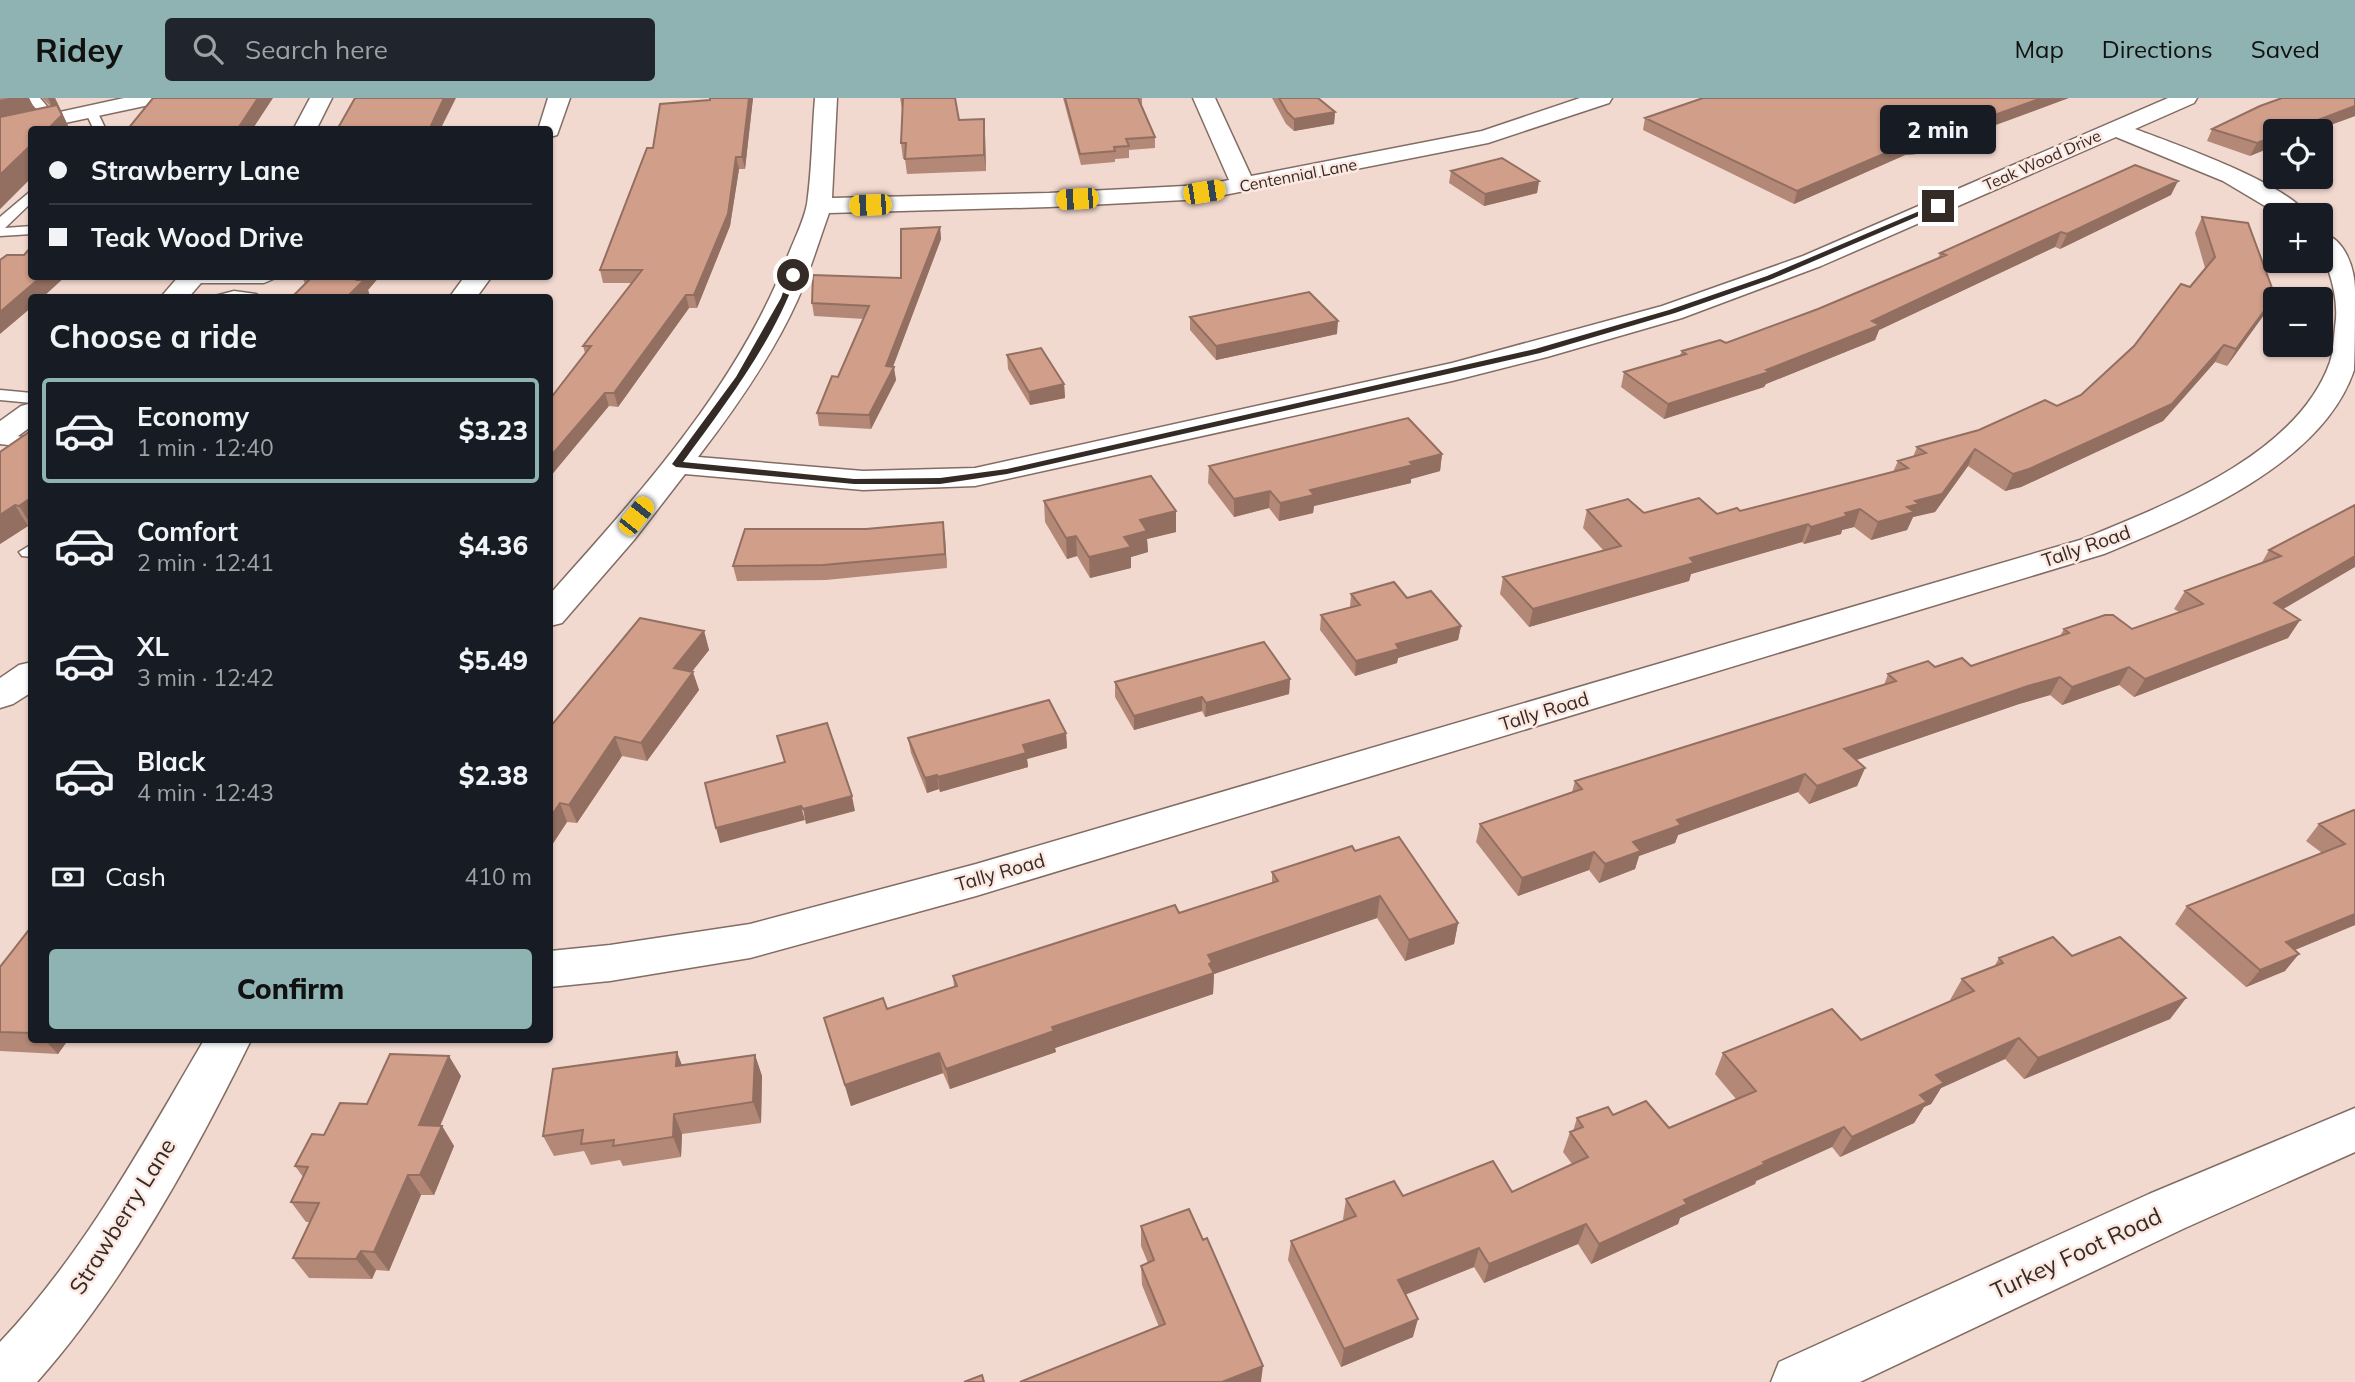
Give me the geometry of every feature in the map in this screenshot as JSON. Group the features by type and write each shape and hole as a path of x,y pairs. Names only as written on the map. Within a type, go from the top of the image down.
{"street":[{"path":"0,132 52,119 95,120 155,98"},
{"path":"306,126 321,98"},
{"path":"550,126 559,98"},
{"path":"553,612 622,533 676,464 740,377 766,335 785,298 819,206 826,98"},
{"path":"1204,98 1244,186"},
{"name":"Centennial Lane","path":"819,206 1161,195 1244,186 1488,136 1601,98"},
{"name":"Teak Wood Drive","path":"676,464 854,482 900,483 975,477 1452,372 1660,315 1770,277 2186,98"},
{"path":"2115,129 2209,166 2277,203"},
{"name":"Tally Road","path":"553,969 610,963 750,941 976,880 2092,547 2226,487 2297,437 2326,402 2338,383 2352,341 2349,293 2340,264 2333,255"},
{"path":"465,294 476,280"},
{"path":"0,437 28,415"},
{"path":"0,695 28,677"},
{"name":"Strawberry Lane","path":"0,1382 37,1344 89,1274 130,1210 226,1043"},
{"name":"Turkey Foot Road","path":"1799,1382 2167,1211 2355,1129"}],"lane":[{"path":"0,106 34,99 52,119"},
{"path":"0,225 28,198"},
{"path":"0,232 28,230"},
{"path":"186,284 248,280"},
{"path":"0,395 28,398"},
{"path":"0,437 28,442"}],"building":[{"path":"153,98 258,98 240,126 130,126"},
{"path":"355,98 444,98 431,126 339,126"},
{"path":"749,98 742,157 736,157 728,214 694,295 686,295 614,393 605,393 553,454 553,395 591,346 583,346 642,270 600,270 647,148 653,148 660,104"},
{"path":"903,98 955,98 959,120 984,119 984,155 905,159 906,143 901,143"},
{"path":"1065,98 1138,98 1155,137 1126,139 1129,146 1114,147 1115,151 1080,154"},
{"path":"1279,98 1318,98 1335,112 1294,119"},
{"path":"1703,98 2042,98 1922,141 1909,143 1797,191 1645,118"},
{"path":"2282,98 2355,98 2355,106 2321,119 2263,119 2263,141 2257,143 2212,129"},
{"path":"57,105 62,115 51,126 28,126 28,148 0,175 0,117"},
{"path":"1502,158 1539,181 1485,194 1451,171"},
{"path":"2135,165 2178,181 2067,234 2061,232 1872,321 1880,325 1766,370 1769,372 1668,404 1624,372 1686,354 1682,351 1720,340 1726,343 1818,309 1946,255 1940,253"},
{"path":"2202,217 2248,223 2263,264 2263,273 2266,273 2272,287 2263,287 2263,312 2236,349 2224,345 2172,404 2029,469 2013,474 1975,449 1942,494 1915,501 1919,504 1907,507 1914,512 1878,522 1860,509 1811,527 1808,524 1690,558 1694,563 1533,609 1503,577 1621,546 1587,510 1628,499 1644,513 1699,498 1717,514 1737,508 1740,511 1908,468 1898,461 1926,453 1917,447 1979,430 2045,400 2057,406 2081,395 2134,346 2181,284 2190,287 2215,257"},
{"path":"940,227 886,366 894,367 869,415 817,413 832,376 838,377 869,306 812,303 813,275 901,278 901,229"},
{"path":"28,250 28,280 37,280 0,312 0,260 7,255 24,255"},
{"path":"309,280 364,280 350,294 295,294"},
{"path":"1309,292 1338,321 1216,346 1190,317"},
{"path":"1041,348 1064,384 1029,392 1007,355"},
{"path":"1408,418 1442,454 1410,462 1413,465 1310,490 1314,495 1280,503 1270,491 1234,499 1209,466"},
{"path":"28,433 28,500 0,515 0,452"},
{"path":"1151,476 1176,511 1140,520 1147,531 1124,537 1131,547 1089,557 1076,536 1066,538 1044,501"},
{"path":"2355,505 2355,556 2274,603 2300,620 2145,679 2129,667 2072,687 2060,677 1844,749 1865,768 1817,786 1805,774 1677,820 1681,825 1633,842 1641,851 1605,864 1594,852 1522,878 1480,824 1582,789 1575,781 1896,681 1888,674 1928,661 1935,667 1962,658 1971,666 2069,633 2064,629 2105,615 2113,615 2132,629 2203,604 2185,591 2281,556 2269,550"},
{"path":"943,522 945,554 823,565 733,566 745,529 866,529"},
{"path":"1394,582 1407,598 1431,591 1461,626 1396,644 1399,649 1356,661 1321,615 1360,605 1351,594"},
{"path":"640,618 704,631 674,668 693,672 641,743 615,737 569,805 560,803 553,814 553,723"},
{"path":"1264,642 1290,679 1206,703 1202,697 1134,716 1115,682"},
{"path":"1049,700 1066,733 1023,745 1026,753 938,777 925,778 908,738"},
{"path":"827,723 852,796 716,828 705,783 785,762 777,736"},
{"path":"2354,810 2355,914 2286,942 2299,954 2260,970 2187,906 2345,844 2319,824"},
{"path":"1399,837 1458,923 1409,940 1380,896 1208,955 1214,973 1052,1027 1054,1031 946,1069 939,1053 845,1085 824,1018 883,998 887,1009 957,986 953,976 1175,905 1179,913 1278,881 1272,872 1352,846 1355,851"},
{"path":"28,931 28,1033 0,1032 0,967"},
{"path":"2053,937 2072,956 2120,937 2186,998 2038,1058 2019,1038 1936,1075 1944,1083 1920,1095 1927,1102 1852,1137 1844,1127 1763,1162 1765,1164 1684,1200 1687,1204 1599,1244 1586,1224 1489,1264 1479,1248 1398,1280 1418,1319 1344,1349 1291,1241 1356,1216 1346,1199 1394,1181 1403,1196 1493,1161 1512,1192 1588,1157 1570,1132 1583,1127 1577,1118 1608,1107 1613,1115 1646,1101 1669,1128 1756,1091 1723,1053 1832,1009 1861,1040 1974,991 1962,979 2003,963 1999,958"},
{"path":"677,1052 676,1066 755,1055 753,1102 674,1114 673,1137 613,1146 614,1140 581,1144 583,1130 543,1136 553,1069"},
{"path":"390,1054 449,1056 419,1125 442,1126 420,1175 408,1175 374,1252 361,1251 356,1259 293,1258 319,1203 291,1202 308,1167 295,1166 312,1134 324,1135 340,1103 367,1104"},
{"path":"1189,1209 1203,1240 1207,1238 1263,1366 1222,1382 1020,1382 1165,1324 1141,1266 1154,1260 1141,1226"},
{"path":"982,1375 984,1382 964,1382"}],"route":[{"path":"793,275 785,298 766,335 740,377 676,464 854,482 900,483 940,481 1007,471 1537,351 1672,312 1770,277 1938,206"}]}
